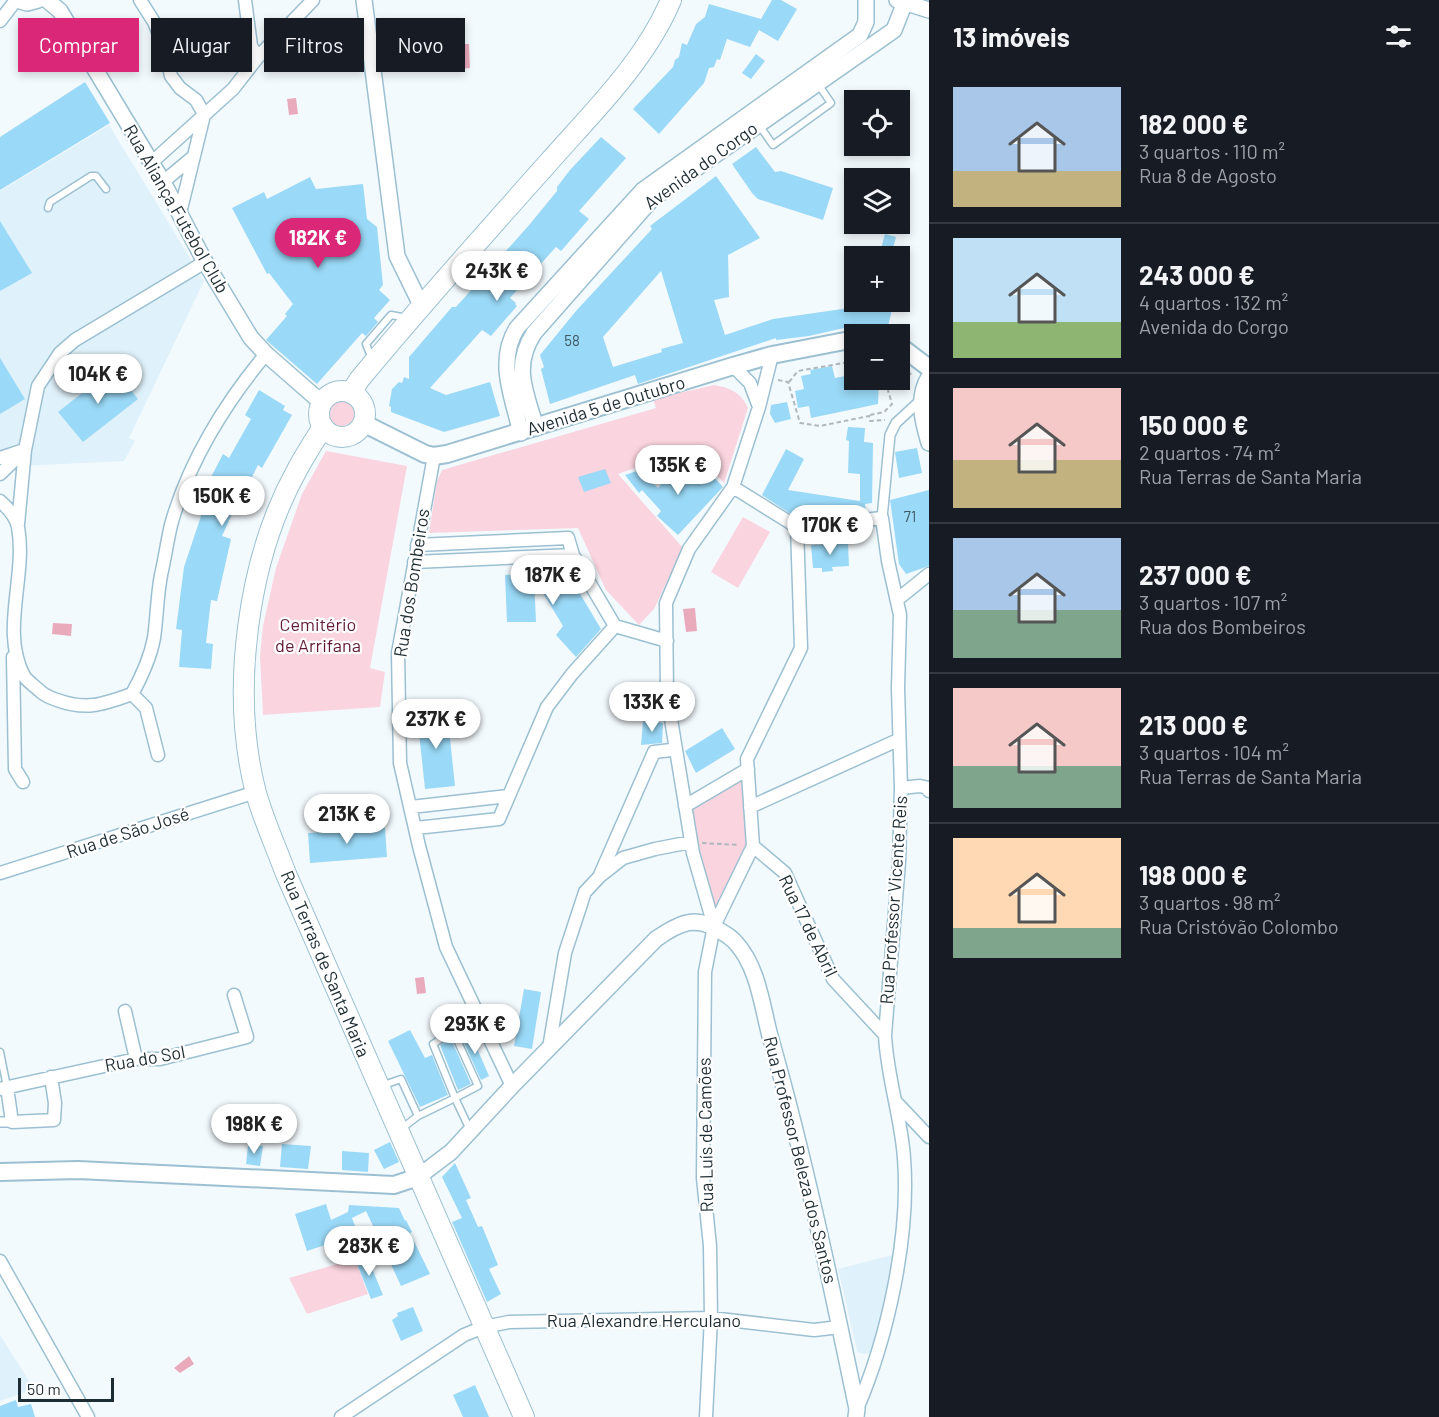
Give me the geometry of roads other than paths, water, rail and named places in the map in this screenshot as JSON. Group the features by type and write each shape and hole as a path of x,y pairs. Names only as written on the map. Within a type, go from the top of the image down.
{"main road":[{"path":"351,393 359,380 416,312 638,57 663,19 671,0"},
{"name":"Avenida 5 de Outubro","path":"434,456 529,430 772,355 844,341"},
{"path":"910,358 921,371"},
{"path":"338,392 351,393 362,402 363,423 360,429 348,436 334,435 323,427 319,415 322,403 326,397 338,392"},
{"path":"363,423 425,454 434,456"},
{"name":"Rua Terras de Santa Maria","path":"323,427 296,470 283,499 271,530 251,606 243,685 245,733 256,792 286,874 524,1417"},
{"path":"0,1172 78,1170 394,1185 418,1177"}],"street":[{"path":"0,21 17,0 27,3 38,0"},
{"name":"Rua Aliança Futebol Club","path":"47,0 60,11 151,163 205,262 251,338 322,403"},
{"path":"140,0 154,22 165,49 171,76 180,88 196,100 204,114 180,213"},
{"path":"245,0 251,46 258,57"},
{"path":"151,163 233,89 258,57 313,0"},
{"path":"364,0 397,256 416,312"},
{"name":"Avenida do Corgo","path":"529,430 521,372 523,353 534,333 647,204 758,125 860,35 866,22 866,0"},
{"path":"901,1 929,10"},
{"name":"Avenida do Corgo","path":"529,430 506,373 511,337 517,328 643,190 813,77 894,30 901,1"},
{"path":"162,182 193,157"},
{"path":"23,782 15,768 11,630 25,450 38,387 60,353 75,340 205,262"},
{"path":"13,651 25,678 45,695 74,706 102,705 132,694 146,666 154,639 160,580 171,525 185,485 206,441 249,374 266,354"},
{"path":"714,926 691,842 667,695 666,603 689,549 733,488 759,407 772,355"},
{"path":"733,366 750,383 759,407"},
{"path":"929,377 921,410 929,443"},
{"name":"Rua Professor Vicente Reis","path":"857,1413 883,1330 903,1230 904,1158 885,1035 897,882 901,788 898,740 900,615 888,561 882,518 890,435 897,423 922,399"},
{"path":"0,458 25,450"},
{"path":"0,474 25,450"},
{"name":"Rua dos Bombeiros","path":"434,456 398,653 400,763 446,947 512,1086"},
{"path":"733,488 796,527 882,518"},
{"path":"0,501 11,512 18,525"},
{"path":"714,926 753,846 747,759 801,648 796,527"},
{"path":"417,546 568,538 573,555 615,626 667,641"},
{"path":"512,541 513,558"},
{"path":"414,562 573,555"},
{"path":"898,599 929,574"},
{"path":"416,828 499,819 547,707 572,674 615,626"},
{"path":"132,694 146,708 158,755"},
{"path":"750,807 898,740"},
{"path":"600,876 654,752 671,750"},
{"path":"685,806 748,769"},
{"path":"901,788 920,786 928,788 929,791"},
{"name":"Rua de São José","path":"0,873 256,792"},
{"path":"411,807 508,796"},
{"path":"549,1048 565,954 585,892 600,876 623,858 691,842"},
{"name":"Rua 17 de Abril","path":"753,846 785,873 833,980 885,1035"},
{"path":"418,1177 451,1152 512,1086 656,939 684,923 700,921 714,926"},
{"name":"Rua Luís de Camões","path":"706,1417 711,1318 710,1246 703,1178 705,1103 703,1025 705,972 714,926"},
{"name":"Rua Professor Beleza dos Santos","path":"714,926 735,941 751,966 778,1063 840,1327 857,1413"},
{"name":"Rua do Sol","path":"4,1088 136,1059 160,1059 247,1037 234,995"},
{"path":"125,1011 136,1059"},
{"path":"4,1088 6,1122 54,1120 55,1103 51,1077"},
{"path":"894,1100 929,1137"},
{"path":"0,1261 88,1417"},
{"name":"Rua Alexandre Herculano","path":"341,1417 464,1335 484,1327 509,1322 711,1318 814,1330 840,1327"}],"lane":[{"path":"758,125 773,145 831,103 813,77"},
{"path":"48,208 50,202 91,176 100,179 106,189"},
{"path":"398,1131 418,1116 455,1098 478,1086 453,1031 433,1044 455,1098 470,1130"},
{"path":"0,1052 4,1088"},
{"path":"379,1087 401,1079 418,1116"}],"park label":[{"name":"Cemitério de Arrifana","path":"318,635"}]}
